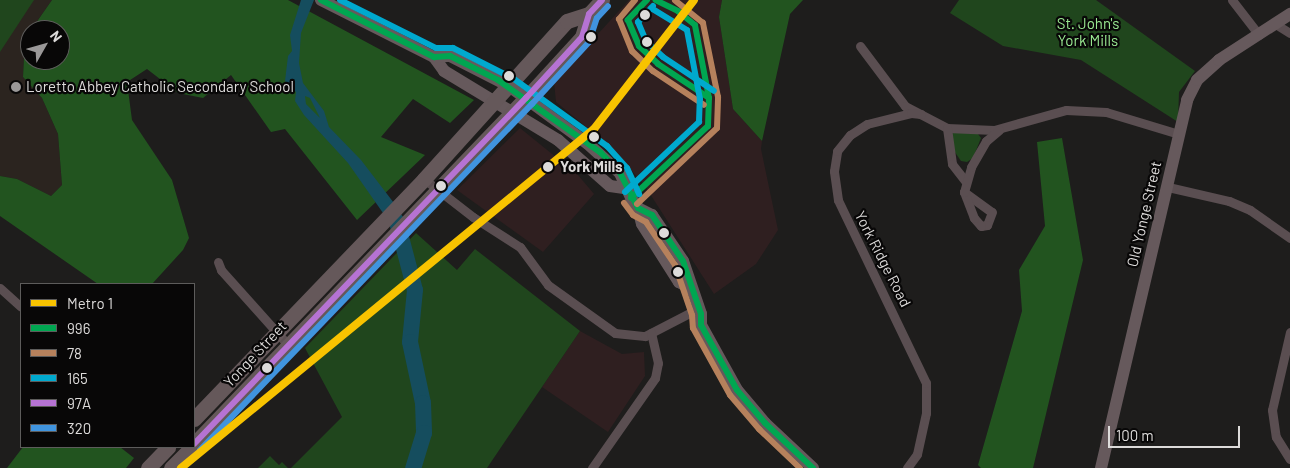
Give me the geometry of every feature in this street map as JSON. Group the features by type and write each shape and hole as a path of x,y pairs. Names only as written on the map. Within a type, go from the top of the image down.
{"main road":[{"path":"321,0 434,57 444,71 496,100 558,140 610,186 624,188"},
{"name":"Yonge Street","path":"195,444 368,260 514,111 582,37 589,14 602,0"},
{"name":"Yonge Street","path":"195,419 355,248 424,179 567,21 589,14"},
{"name":"Old Yonge Street","path":"1101,468 1168,188 1187,100 1197,80 1219,60 1259,34 1277,25 1290,14"},
{"path":"434,57 450,56 509,86 601,154 620,173 624,188 638,208 642,224 679,282 690,288 700,311 701,325 715,354 721,359 737,390 765,423 813,468"},
{"path":"148,468 167,448"},
{"name":"Yonge Street","path":"171,468 191,448"}],"street":[{"path":"1232,0 1259,34"},
{"path":"1277,25 1290,33"},
{"path":"860,46 905,106 947,128 966,131 1001,128 1066,110 1106,112 1179,134"},
{"name":"York Ridge Road","path":"907,468 917,454 926,413 926,383 838,200 834,170 837,151 856,131 867,124 911,113 921,114"},
{"path":"947,128 952,164 965,187 986,141 1001,128"},
{"path":"424,179 520,247 548,285 612,331 632,337 652,333 700,311"},
{"path":"1168,188 1229,202 1250,210 1290,238"},
{"path":"218,262 221,270 288,345"},
{"path":"0,288 20,306"},
{"path":"1290,332 1272,410 1274,429 1280,446 1290,459"},
{"path":"592,468 655,378 658,364 652,333"}],"shaded area":[{"name":"Loretto Abbey Catholic Secondary School","path":"0,0 52,0 38,20 20,20 20,70 23,70 23,77 42,98 58,134 62,185 51,196 17,179 0,176"},
{"path":"629,0 722,0 719,17 733,109 762,141 761,149 778,230 756,264 714,294 645,186 613,149 556,102 554,82"},
{"path":"520,128 578,175 594,194 543,252 457,190"},
{"path":"580,331 622,354 644,352 645,376 608,432 542,387"}],"green space":[{"path":"0,0 34,0 20,20 0,52"},
{"path":"52,0 288,0 474,100 450,123 413,99 381,137 425,155 357,220 285,129 271,132 231,75 203,98 178,93 147,69 127,82 132,120 172,180 189,238 183,250 153,283 97,283 0,216 0,176 17,179 51,196 62,185 58,134 42,98 23,77 23,70 70,70 70,20 38,20"},
{"path":"722,0 803,0 790,14 762,141 733,109 719,17"},
{"name":"St. John's York Mills","path":"959,0 1096,0 1195,71 1179,92 1178,122 1081,60 1003,46 950,13"},
{"path":"953,132 978,134 981,138 973,158 967,162 961,161 948,142"},
{"path":"1062,138 1083,260 1033,468 981,468 978,465 1022,311 1019,270 1045,226 1037,142"},
{"path":"416,233 457,270 475,249 580,331 487,468 291,468 342,417 305,348"},
{"path":"22,448 121,448 134,458 126,468 7,468"},
{"path":"270,456 279,465 282,462 288,468 258,468"}],"water":[{"path":"301,0 314,0 301,33 299,63 303,83 324,111 329,127 361,160 397,207 405,221 404,243 348,163 304,115 295,101 296,92 285,81 288,56 292,51 290,35","holes":["305,96 310,98 320,118 306,104"]}],"waterway":[{"path":"397,222 415,290 410,342 423,403 424,433 413,468"}],"metro line":[{"name":"1","path":"181,468 594,129 694,0"}],"transit line":[{"name":"996","path":"321,0 434,57 450,56 498,80 601,153 620,173 638,208 652,215 683,261 701,314 701,325 737,390 765,423 813,468"},
{"name":"165","path":"340,0 436,48 453,48 514,79 607,146 627,168 639,194"},
{"name":"97A","path":"195,443 526,98 582,37 589,14 602,0"},
{"name":"78","path":"635,0 619,19 632,51 653,71 704,105"},
{"name":"996","path":"647,0 628,20 639,46 658,64 709,98"},
{"name":"996","path":"631,198 708,126 709,98 695,25 678,11 655,0"},
{"name":"78","path":"637,204 717,128 718,97 703,23 675,0"},
{"name":"320","path":"200,450 532,104 589,42 597,18 608,6"},
{"name":"165","path":"653,6 638,22 646,41 663,57 714,91"},
{"name":"165","path":"625,192 699,122 700,99 687,30 651,8"},
{"name":"78","path":"624,203 633,215 646,222 675,265 692,315 693,328 730,395 759,429 800,468"}],"place":[{"name":"Loretto Abbey Catholic Secondary School","path":"16,87"},
{"name":"York Mills","path":"548,167"}]}
